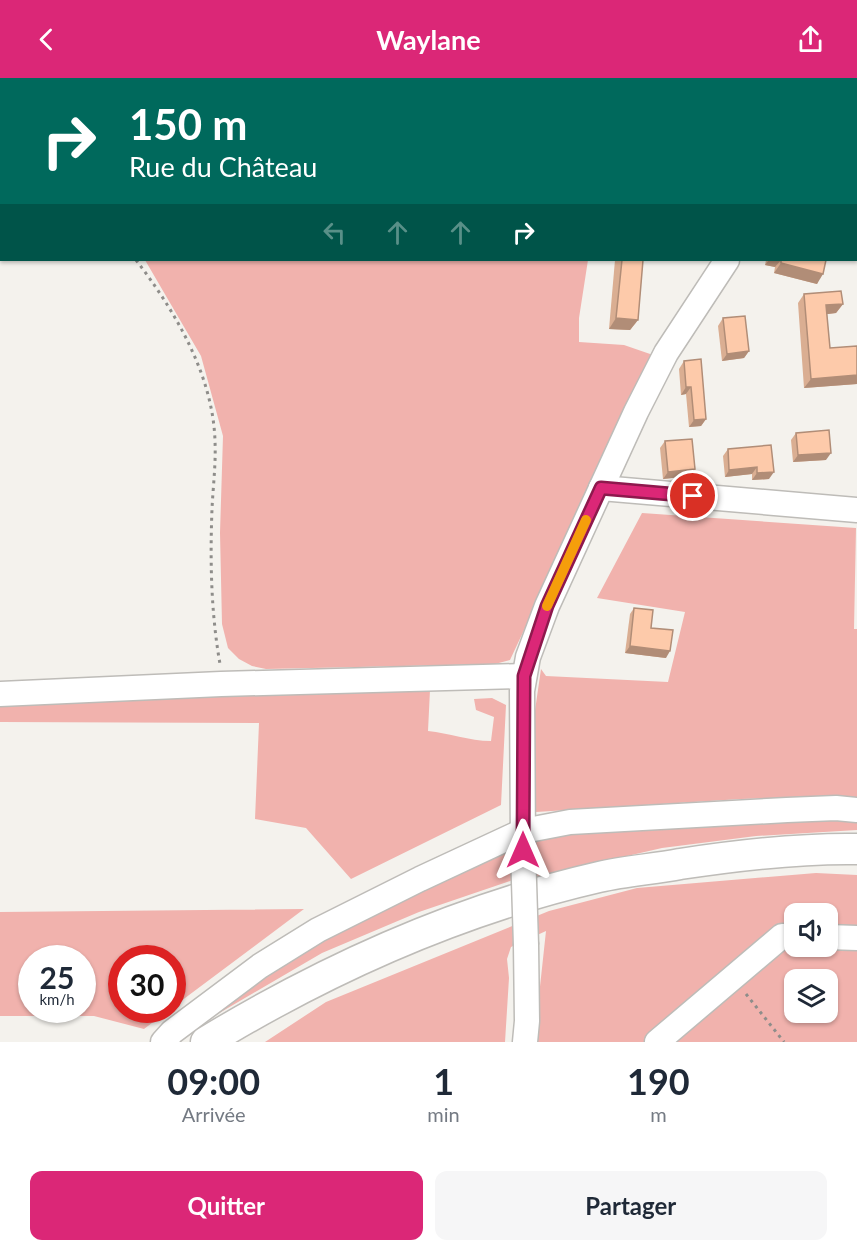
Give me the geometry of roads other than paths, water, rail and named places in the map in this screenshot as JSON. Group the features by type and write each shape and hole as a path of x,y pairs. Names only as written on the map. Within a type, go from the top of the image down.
{"main road":[{"path":"206,1042 239,1022 350,964 457,919 544,893 600,877 733,856 832,848 857,849"}],"street":[{"path":"525,1042 527,1021 523,841 524,676 547,606 666,353 726,261"},
{"path":"601,488 857,510"},
{"path":"0,694 221,684 524,676"},
{"path":"163,1042 172,1032 260,966 318,930 420,879 570,822 787,810 837,808 857,810"},
{"path":"657,1042 784,936"},
{"path":"838,937 857,938"}]}
